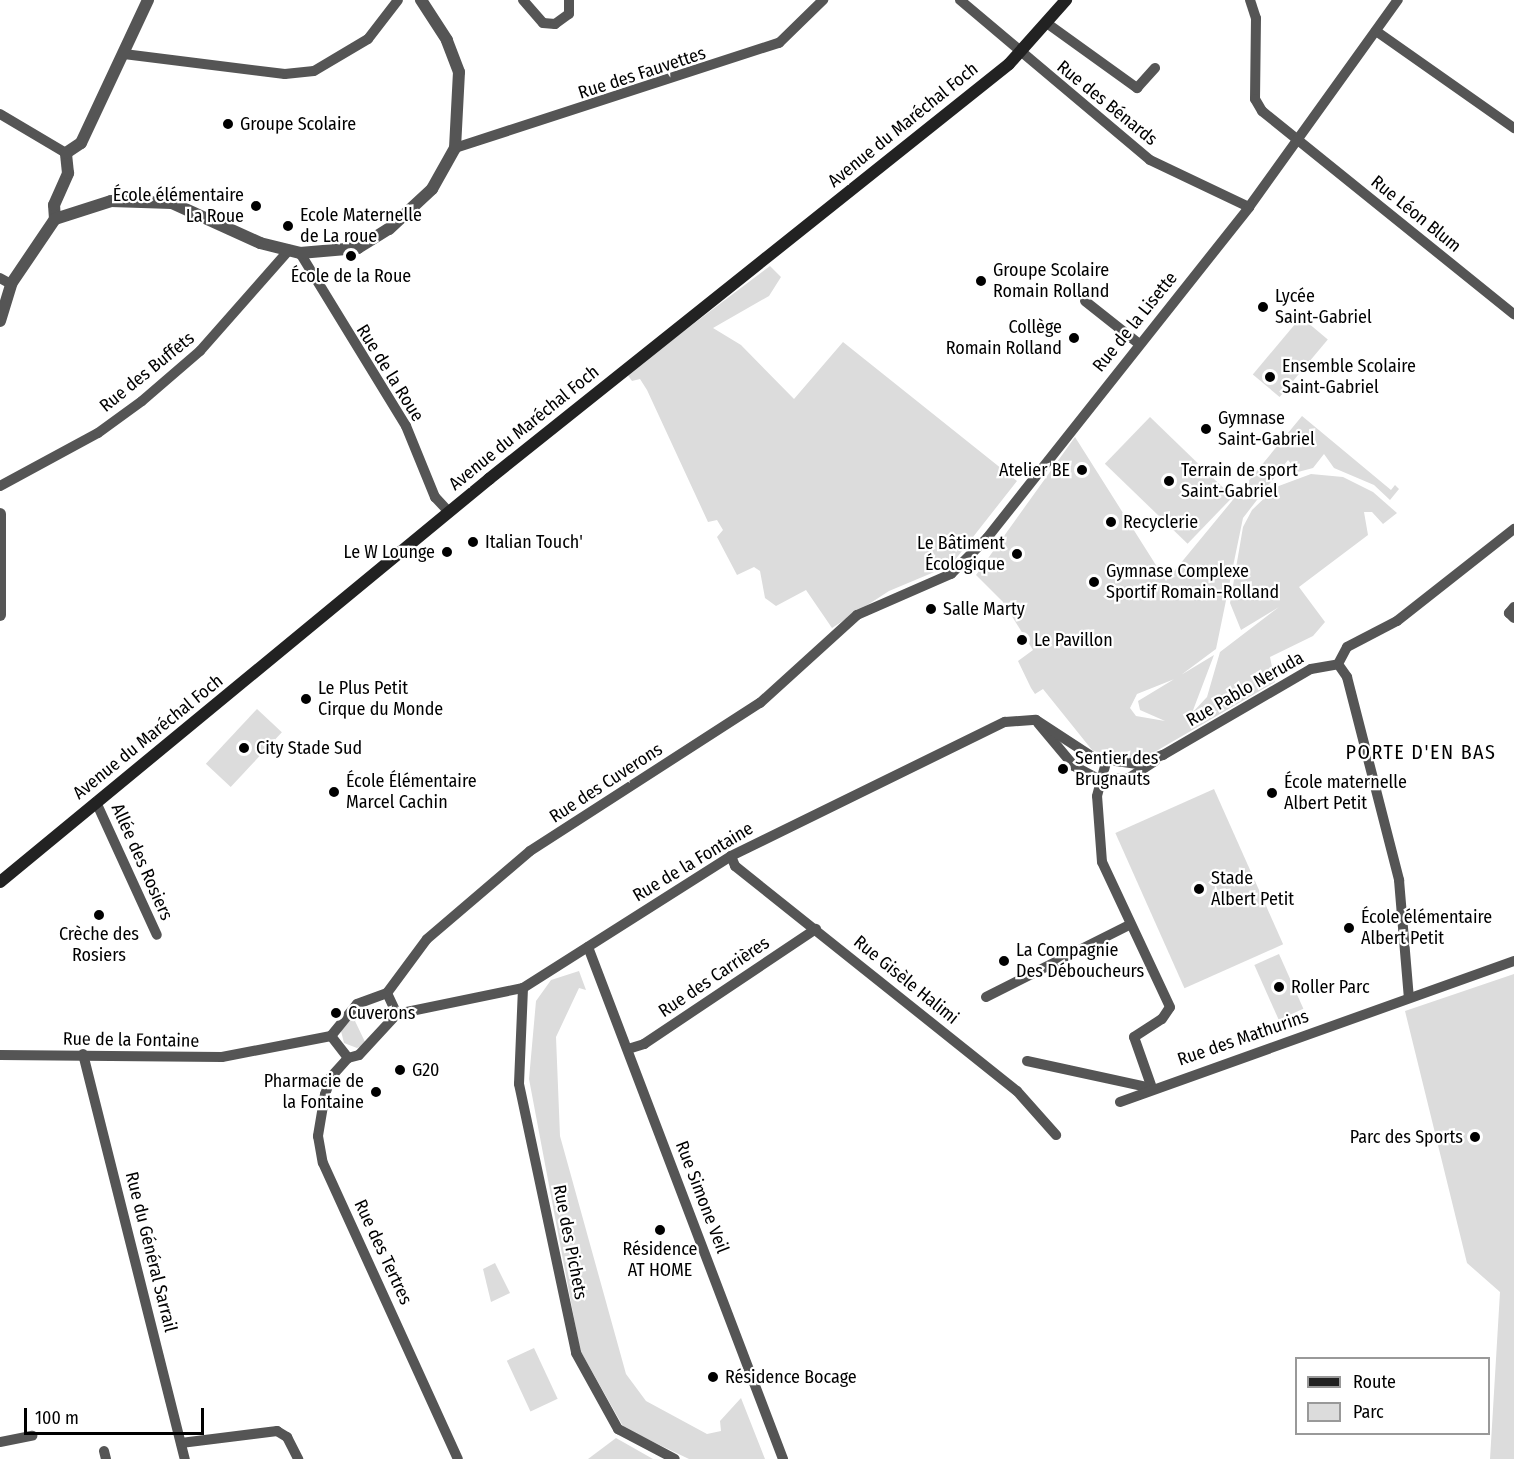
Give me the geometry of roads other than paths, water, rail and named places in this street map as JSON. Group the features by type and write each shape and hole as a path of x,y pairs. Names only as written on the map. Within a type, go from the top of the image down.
{"main road":[{"name":"Avenue du Maréchal Foch","path":"0,882 449,512 1021,52 1048,24 1066,0"}],"street":[{"path":"66,153 81,143 148,0"},
{"path":"124,54 285,74 314,71 368,39 398,0"},
{"path":"0,321 5,281 55,219 111,201 172,203 294,252 358,248 389,229 432,189 455,148 459,72 447,40 421,0"},
{"path":"523,0 543,23 555,24 569,15 568,0"},
{"name":"Rue des Fauvettes","path":"455,148 779,43 823,0"},
{"name":"Rue des Bénards","path":"960,0 1150,160 1249,207"},
{"name":"Rue Léon Blum","path":"1250,0 1256,18 1255,99 1298,140 1514,314"},
{"name":"Rue de la Lisette","path":"857,615 951,574 987,538 1138,344 1249,207 1398,0"},
{"path":"1048,24 1137,88 1155,68"},
{"path":"1376,31 1514,128"},
{"path":"0,114 66,153"},
{"path":"55,219 54,205 68,172 66,153"},
{"name":"Rue de la Roue","path":"294,252 406,426 435,497 449,512"},
{"name":"Rue des Buffets","path":"0,486 98,433 141,401 200,351 294,252"},
{"path":"1085,302 1138,344"},
{"path":"0,514 0,615"},
{"path":"1409,998 1399,880 1347,677 1338,664 1347,647 1397,621 1514,529"},
{"path":"1514,607 1509,613 1514,618"},
{"name":"Rue des Cuverons","path":"387,993 427,939 520,859 760,703 857,615"},
{"name":"Rue Pablo Neruda","path":"1100,780 1129,778 1163,755 1311,669 1338,664"},
{"path":"1036,720 1074,766 1100,780"},
{"name":"Rue Pablo Neruda","path":"1036,720 1106,762 1138,764 1163,755"},
{"name":"Rue de la Fontaine","path":"397,1014 523,988 731,856 1005,722 1036,720"},
{"path":"1106,762 1100,780 1102,862 1129,925 1170,1007 1162,1019 1134,1037 1152,1088"},
{"name":"Allée des Rosiers","path":"96,802 157,935"},
{"name":"Rue Gisèle Halimi","path":"731,856 735,866 1017,1091 1056,1135"},
{"path":"986,997 1129,925"},
{"name":"Rue des Carrières","path":"628,1049 644,1044 816,929"},
{"name":"Rue Simone Veil","path":"588,948 783,1459"},
{"name":"Rue des Mathurins","path":"1120,1102 1152,1088 1514,961"},
{"name":"Rue des Pichets","path":"523,988 519,1084 576,1353 618,1429 675,1459"},
{"path":"348,1058 331,1036 357,1004 387,993 397,1014"},
{"name":"Rue des Tertres","path":"397,1014 377,1038 348,1058 331,1077 325,1094 318,1136 323,1163 459,1459"},
{"name":"Rue de la Fontaine","path":"0,1055 222,1057 331,1036"},
{"name":"Rue du Général Sarrail","path":"83,1054 185,1459"},
{"path":"1027,1061 1152,1088"},
{"path":"181,1443 277,1431 288,1437 298,1459"},
{"path":"0,1442 32,1436"}],"place":[{"name":"Groupe Scolaire","path":"228,124"},
{"name":"École élémentaire La Roue","path":"256,206"},
{"name":"Ecole Maternelle de La roue","path":"288,226"},
{"name":"École de la Roue","path":"351,256"},
{"name":"Groupe Scolaire Romain Rolland","path":"981,281"},
{"name":"Lycée Saint-Gabriel","path":"1263,307"},
{"name":"Collège Romain Rolland","path":"1074,338"},
{"name":"Ensemble Scolaire Saint-Gabriel","path":"1270,377"},
{"name":"Gymnase Saint-Gabriel","path":"1206,429"},
{"name":"Atelier BE","path":"1082,470"},
{"name":"Terrain de sport Saint-Gabriel","path":"1169,481"},
{"name":"Recyclerie","path":"1111,522"},
{"name":"Italian Touch'","path":"473,542"},
{"name":"Le W Lounge","path":"447,552"},
{"name":"Le Bâtiment Écologique","path":"1017,554"},
{"name":"Gymnase Complexe Sportif Romain-Rolland","path":"1094,582"},
{"name":"Salle Marty","path":"931,609"},
{"name":"Le Pavillon","path":"1022,640"},
{"name":"Le Plus Petit Cirque du Monde","path":"306,699"},
{"name":"City Stade Sud","path":"244,748"},
{"name":"Sentier des Brugnauts","path":"1063,769"},
{"name":"École Élémentaire Marcel Cachin","path":"334,792"},
{"name":"École maternelle Albert Petit","path":"1272,793"},
{"name":"Stade Albert Petit","path":"1199,889"},
{"name":"Crèche des Rosiers","path":"99,915"},
{"name":"École élémentaire Albert Petit","path":"1349,928"},
{"name":"La Compagnie Des Déboucheurs","path":"1004,961"},
{"name":"Roller Parc","path":"1279,987"},
{"name":"Cuverons","path":"336,1013"},
{"name":"G20","path":"400,1070"},
{"name":"Pharmacie de la Fontaine","path":"376,1092"},
{"name":"Parc des Sports","path":"1475,1137"},
{"name":"Résidence AT HOME","path":"660,1230"},
{"name":"Résidence Bocage","path":"713,1377"}],"district":[{"name":"PORTE D'EN BAS","path":"1421,752"}]}
